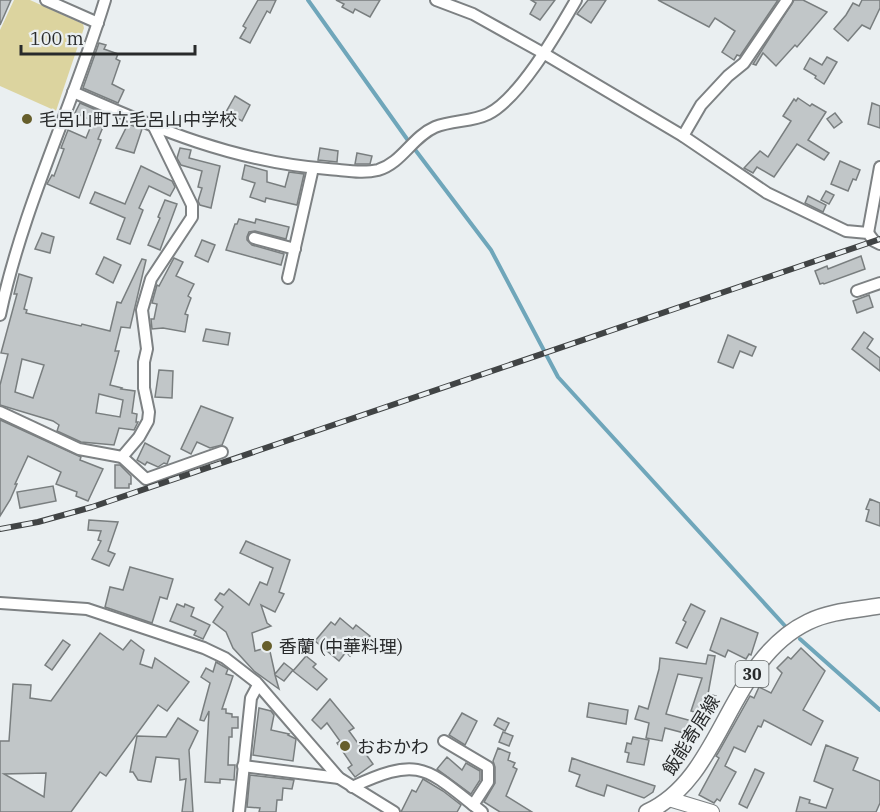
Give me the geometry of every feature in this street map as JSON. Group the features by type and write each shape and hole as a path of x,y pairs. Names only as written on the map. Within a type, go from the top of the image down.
{"main road":[{"name":"飯能寄居線","path":"647,812 675,804 744,685 784,636 808,622 830,614 880,606"},
{"path":"675,804 712,812"}],"street":[{"path":"46,0 98,23"},
{"path":"0,315 28,212 105,0"},
{"path":"436,0 474,14 543,53 683,136 767,193 846,231 868,233"},
{"path":"73,93 191,141 254,159 313,168 375,171 391,165 422,135 433,128 488,114 499,106 512,94 543,53 576,0"},
{"path":"683,136 701,105 728,76 744,63 787,0"},
{"path":"122,457 139,437 148,421 149,412 144,388 144,362 147,349 142,310 151,279 192,217 192,205 154,127"},
{"path":"880,167 868,233 874,241 880,244"},
{"path":"288,278 313,168"},
{"path":"254,238 295,249"},
{"path":"857,291 880,283"},
{"path":"0,412 79,449 122,457 146,479 222,452"},
{"path":"0,603 87,609 216,653 244,671 258,684 339,778 394,812"},
{"path":"238,812 251,698 258,684"},
{"path":"444,741 488,767 488,782 473,804"},
{"path":"243,766 339,778"},
{"path":"351,787 380,774 408,768 421,770 437,777 482,812"}],"shaded area":[{"path":"14,0 30,0 83,24 84,28 56,111 0,86 0,30"}],"building":[{"path":"0,0 11,0 0,25"},
{"path":"258,0 276,0 270,13 267,11 250,43 240,38 246,28 243,26"},
{"path":"336,0 380,0 370,17 355,9 353,13 342,7 344,4"},
{"path":"531,0 555,0 540,20 530,14 536,3"},
{"path":"588,0 606,0 591,23 577,14"},
{"path":"658,0 778,0 740,56 737,55 734,60 722,52 735,31 715,18 709,27"},
{"path":"794,0 803,0 827,12 797,47 795,45 776,66 763,53 756,65 753,64"},
{"path":"862,0 880,0 880,8 870,29 862,25 848,41 834,29 853,3 859,6"},
{"path":"99,43 106,45 104,49 118,54 116,59 120,61 112,84 124,90 118,103 83,88"},
{"path":"827,57 837,62 824,84 804,69 810,58 822,65"},
{"path":"235,96 250,105 242,121 226,112"},
{"path":"798,98 826,112 808,140 829,153 824,160 797,144 774,177 757,167 753,173 744,168 760,151 768,157 791,121 783,116 794,99 796,101"},
{"path":"80,103 108,115 79,198 47,184 52,175 54,176 68,130 86,138 93,121 75,113"},
{"path":"872,103 880,106 880,128 868,124"},
{"path":"835,113 842,122 834,128 827,119"},
{"path":"128,124 142,129 134,153 116,148"},
{"path":"180,148 191,150 189,158 220,166 211,208 200,205 198,201 202,188 198,187 202,171 181,165 177,158"},
{"path":"320,148 338,151 337,162 318,160"},
{"path":"357,153 372,156 370,164 355,164"},
{"path":"840,161 860,170 848,191 831,184"},
{"path":"245,165 267,171 267,182 285,187 289,172 304,174 297,205 266,198 265,202 250,197 255,183 242,179"},
{"path":"141,166 172,181 175,187 170,196 149,186 139,208 143,210 130,244 117,239 125,218 90,203 95,192 125,204"},
{"path":"826,191 834,195 829,204 821,200"},
{"path":"808,196 826,205 823,212 805,203"},
{"path":"165,200 177,204 160,250 148,245"},
{"path":"239,219 255,223 256,219 289,227 286,239 255,231 249,232 247,237 252,245 284,254 281,265 226,250"},
{"path":"42,233 54,237 50,253 35,249"},
{"path":"202,240 215,245 208,262 195,256"},
{"path":"861,256 865,269 820,284 815,271 827,266 828,269"},
{"path":"104,257 121,265 113,283 96,274"},
{"path":"174,258 183,262 176,276 194,284 188,296 191,298 185,314 188,315 185,332 163,328 152,329 151,319 154,319 157,304 152,303 157,285 159,286"},
{"path":"142,259 146,260 130,328 121,327 115,351 119,351 110,385 135,391 132,413 137,414 136,422 138,422 134,430 119,428 114,445 81,442 57,431 59,425 53,421 0,405 0,385 8,354 1,353 17,294 14,294 19,274 32,278 24,309 27,310 26,313 110,331 117,302 121,303","holes":["22,359 44,365 33,398 15,392","99,394 123,400 120,417 96,413"]},
{"path":"869,295 873,307 857,313 853,301"},
{"path":"206,329 230,333 228,345 203,341"},
{"path":"864,332 873,339 867,348 880,358 880,371 852,349"},
{"path":"728,335 756,347 752,356 740,351 733,368 718,362"},
{"path":"159,370 173,371 172,398 155,397"},
{"path":"201,406 233,418 222,445 210,448 197,442 191,454 181,449"},
{"path":"0,420 103,469 88,501 76,496 77,492 56,484 61,472 28,456 10,500 0,516"},
{"path":"145,443 170,456 167,464 164,463 158,467 147,462 145,465 137,460"},
{"path":"115,465 120,465 131,476 129,488 115,488"},
{"path":"53,486 56,501 20,508 17,492"},
{"path":"870,499 880,503 880,526 866,521 869,510 866,509"},
{"path":"89,520 118,522 108,551 115,554 109,566 92,559 101,541 98,540 101,531 88,530"},
{"path":"246,541 290,560 279,592 284,594 275,612 261,605 267,623 271,626 252,633 255,651 269,647 275,674 284,663 293,670 284,681 275,675 279,689 254,671 233,648 226,632 213,622 223,607 215,600 220,593 224,595 229,589 249,605 260,582 267,585 273,568 240,553"},
{"path":"130,567 173,579 167,599 160,597 152,623 105,607 110,587 123,590"},
{"path":"177,604 184,607 185,604 194,608 191,616 210,625 203,639 194,635 196,631 170,621"},
{"path":"691,604 705,611 687,648 676,643"},
{"path":"340,618 353,629 356,625 370,636 358,651 355,649 350,656 346,652 339,661 315,641 331,622 335,625"},
{"path":"721,618 758,633 751,655 749,654 746,659 728,650 725,657 710,650"},
{"path":"100,633 123,650 131,640 144,650 140,664 152,668 155,658 189,682 167,711 158,705 106,776 100,772 71,812 0,812 0,741 9,741 13,684 31,685 30,698 51,701","holes":["46,773 44,797 4,774"]},
{"path":"63,640 70,645 52,670 45,665"},
{"path":"801,648 825,671 803,710 823,721 811,745 764,720 761,727 758,726 745,752 734,747 725,766 736,772 720,801 717,799 714,803 699,795 719,758 716,756 750,696 754,698 759,687 771,693 782,673 777,668 788,657 791,659"},
{"path":"708,655 715,656 708,694 716,696 708,716 691,711 702,678 678,674 666,714 692,721 688,734 665,728 662,741 646,738 649,723 635,719 639,706 648,709 660,658 706,664"},
{"path":"306,656 316,664 313,667 327,679 317,690 293,671"},
{"path":"216,662 228,669 226,674 233,676 222,709 226,709 226,713 232,714 232,717 238,717 238,728 232,728 232,737 229,737 228,765 235,765 234,780 220,779 220,783 205,782 209,711 204,721 200,720 210,683 201,677 206,668 213,672"},
{"path":"330,699 354,728 349,731 373,764 355,777 348,768 352,765 337,743 340,741 327,723 321,729 312,720"},
{"path":"589,703 628,710 626,724 587,717"},
{"path":"259,708 271,711 274,715 271,730 289,734 296,739 293,761 253,755"},
{"path":"462,713 477,721 465,745 449,735"},
{"path":"178,718 198,731 189,750 193,812 182,812 186,779 180,780 179,759 156,757 151,782 138,780 133,772 130,772 137,736 166,737"},
{"path":"498,718 509,723 505,731 494,725"},
{"path":"503,732 513,736 509,746 499,742"},
{"path":"633,737 649,740 644,765 627,762 629,753 625,752 627,743 631,744"},
{"path":"826,745 858,758 853,770 880,781 880,803 876,812 796,812 800,797 810,800 809,803 826,808 833,789 814,781"},
{"path":"498,748 510,753 508,760 515,763 513,767 517,769 506,796 532,812 500,812 484,802 495,783 493,761"},
{"path":"447,757 462,770 466,763 480,771 480,780 471,794 437,769"},
{"path":"572,758 655,786 653,792 644,798 607,785 604,796 576,786 580,775 569,771"},
{"path":"755,769 764,773 747,808 739,804"},
{"path":"250,775 294,780 292,789 283,788 282,800 277,800 276,812 259,812 260,808 247,807"},
{"path":"423,779 461,805 457,812 401,812 412,790 416,792"}],"waterway":[{"path":"308,0 407,139 491,250 558,377 786,627"},
{"path":"800,639 880,710"}],"railway":[{"path":"0,529 38,522 92,507 880,239"}],"place":[{"name":"毛呂山町立毛呂山中学校","path":"27,119"},
{"name":"香蘭 (中華料理)","path":"267,646"},
{"name":"おおかわ","path":"345,746"}]}
